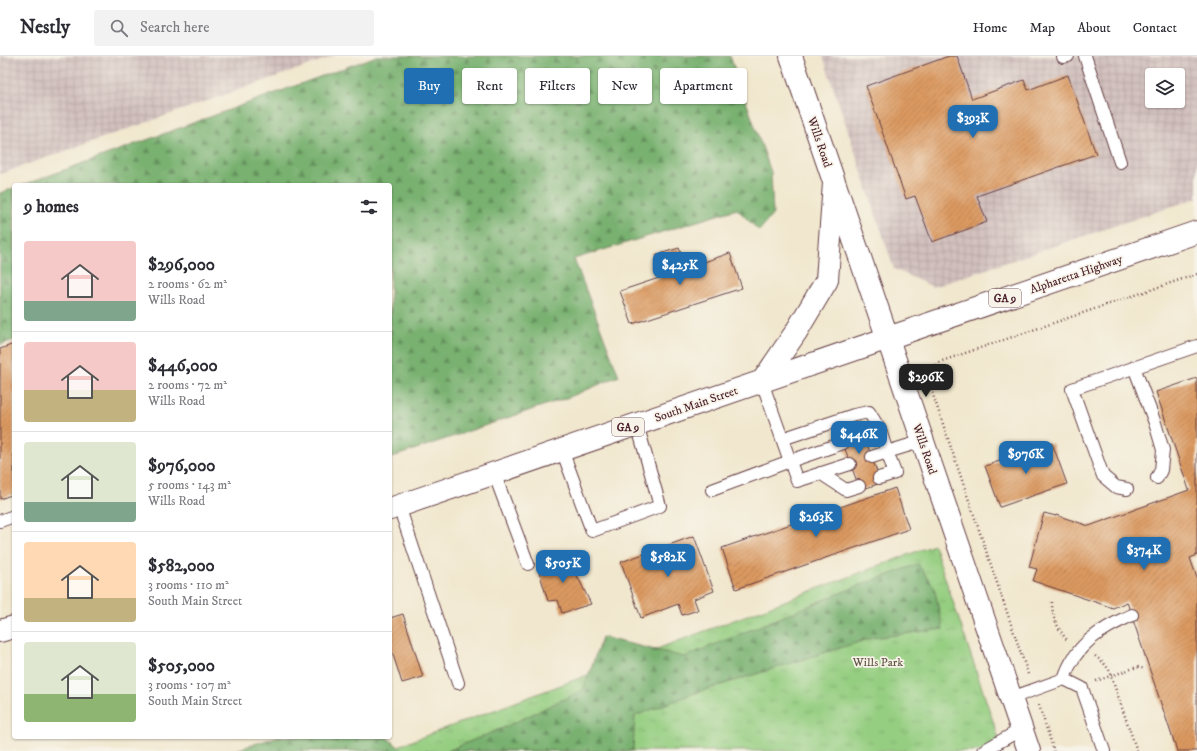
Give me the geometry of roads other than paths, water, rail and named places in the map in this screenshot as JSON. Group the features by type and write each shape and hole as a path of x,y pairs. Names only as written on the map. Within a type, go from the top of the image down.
{"main road":[{"name":"Wills Road","path":"791,56 1029,751"},
{"path":"762,382 796,332 827,280 834,183"},
{"name":"Alpharetta Highway","path":"888,339 1197,232"},
{"name":"South Main Street","path":"395,507 888,339"},
{"path":"0,631 12,628"}],"lane":[{"path":"1063,56 1068,56"},
{"path":"1085,56 1120,162"},
{"path":"1127,489 1116,486 1103,476 1072,389 1197,346"},
{"path":"1134,367 1155,423 1163,450 1161,470 1157,478"},
{"path":"762,382 797,481 850,464"},
{"path":"782,440 854,414 869,412 880,430 895,473 880,478"},
{"path":"562,450 592,531 660,506 637,424"},
{"path":"864,436 880,430"},
{"path":"872,457 923,441"},
{"path":"712,490 842,443"},
{"path":"494,473 528,564"},
{"path":"820,473 846,490 859,486"},
{"path":"395,507 458,683"},
{"path":"0,521 12,517"},
{"path":"1064,679 1068,666 1091,637 1110,625 1132,615"},
{"path":"1011,698 1064,679 1082,688 1104,751"},
{"path":"983,751 1022,730"}],"park label":[{"name":"Wills Park","path":"878,662"}]}
